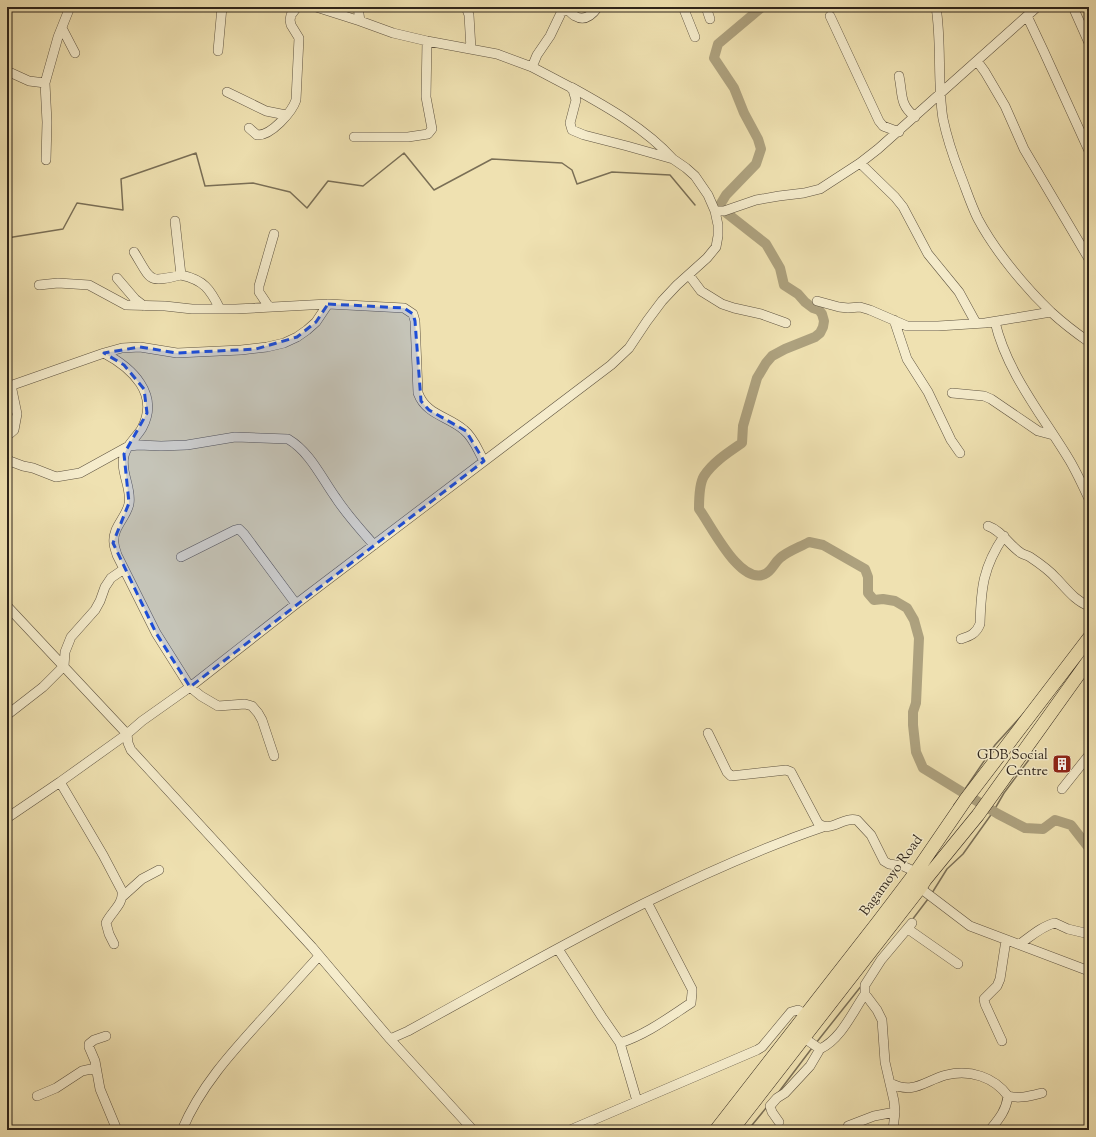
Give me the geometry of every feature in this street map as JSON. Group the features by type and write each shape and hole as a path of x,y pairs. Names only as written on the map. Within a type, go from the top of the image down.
{"highway":[{"name":"Bagamoyo Road","path":"716,1130 916,872 963,803 1089,638"},
{"name":"Bagamoyo Road","path":"732,1130 925,880 978,816 1089,660"}],"street":[{"path":"46,160 47,122 45,83 70,7"},
{"path":"218,51 222,7"},
{"path":"249,128 257,135 264,135 275,127 294,106 296,100 299,38 298,34 291,25 290,20 291,15 297,7"},
{"path":"7,818 60,782 190,687 296,604 611,365 629,348 662,301 677,285 707,258 716,247 718,225 715,212 708,195 696,176 622,117 532,67 497,54 393,33 316,7"},
{"path":"358,7 360,21"},
{"path":"466,7 468,15 470,49"},
{"path":"532,67 537,55 550,36 564,9 576,17 584,18 592,15 598,7"},
{"path":"683,7 695,37"},
{"path":"706,7 710,19"},
{"path":"936,7 940,36 940,94 944,119 950,147 978,219 1003,257 1051,312 1089,342"},
{"path":"715,212 724,211 756,200 804,193 820,189 860,163 899,132 1037,7"},
{"path":"1073,7 1089,43"},
{"path":"830,16 879,121 883,126 899,132"},
{"path":"1027,16 1089,151"},
{"path":"62,28 75,53"},
{"path":"354,137 408,137 428,134 432,129 426,97 427,41"},
{"path":"977,61 1005,106 1024,149 1089,259"},
{"path":"7,71 29,81 45,83"},
{"path":"899,76 902,100 906,110 915,117"},
{"path":"570,87 575,95 574,108 570,123 570,128 574,131 673,159"},
{"path":"227,92 266,111 286,115"},
{"path":"860,163 895,197 903,207 928,254 959,292 976,323"},
{"path":"175,221 181,275"},
{"path":"269,307 259,292 259,286 274,234"},
{"path":"134,252 148,275 153,279 159,280 181,275 190,277 204,284 220,308"},
{"path":"689,274 701,291 722,304 761,314 786,323"},
{"path":"117,278 135,299 144,306"},
{"path":"39,285 58,283 89,285 126,305 165,306 192,309 328,304 404,308 413,314 415,321 418,393 420,401 429,410 458,425 466,431 472,438 484,461"},
{"path":"816,301 839,307 860,307 907,326 938,326 995,322 1051,312"},
{"path":"7,436 14,430 17,414 9,386 104,352 122,348 140,347 177,353 241,350 268,347 284,343 307,330 316,322 328,304"},
{"path":"894,320 907,359 928,392 946,432 960,453"},
{"path":"995,322 1005,351 1017,374 1031,400 1070,461 1089,499"},
{"path":"104,352 135,374 144,389 148,400 147,413 142,427 124,454 122,465 129,503 127,511 115,533 113,543 117,555 156,633 190,687 201,696 218,706 245,704 252,706 262,720 274,756"},
{"path":"952,392 984,396 991,399 1038,431 1054,435"},
{"path":"7,460 56,477 80,473 129,446 140,444 161,446 187,445 241,436 288,439 295,443 310,458 335,497 374,546"},
{"path":"988,526 996,529 1022,553 1046,568 1072,595 1083,604 1089,606"},
{"path":"181,557 239,529 296,604"},
{"path":"961,639 973,635 978,629 980,624 982,588 985,575 991,558 1004,536"},
{"path":"7,715 43,687 64,666 67,644 71,637 96,610 105,586 111,578 124,569"},
{"path":"7,606 127,734 128,743 131,750 319,956 390,1039 473,1130"},
{"path":"708,734 727,772 732,776 779,770 792,772 818,823 823,827"},
{"path":"1062,788 1089,755"},
{"path":"60,782 103,855 122,891 122,897"},
{"path":"390,1039 408,1031 647,902 744,857 784,840 823,827 830,827 851,819 857,820 871,836 884,861 888,864 903,866 916,872"},
{"path":"114,944 106,923 122,897 142,879 159,870"},
{"path":"920,888 970,926 1089,971"},
{"path":"620,1043 651,1030 691,1003 692,998 692,989 647,902"},
{"path":"1020,944 1049,924 1054,923 1068,930 1089,934"},
{"path":"893,1130 895,1112 894,1101 883,1047 882,1020 877,1010 865,994 864,985 881,960 910,926 958,964"},
{"path":"1002,1040 984,999 997,986 1000,979 1006,940"},
{"path":"558,949 620,1043 637,1101"},
{"path":"182,1130 186,1119 202,1092 230,1055 319,956"},
{"path":"779,1122 770,1106 777,1098 785,1093 810,1066 820,1048 828,1045 838,1035 865,994"},
{"path":"570,1130 757,1050 762,1047 793,1010 798,1010 807,1014"},
{"path":"106,1036 94,1040 89,1044 100,1089 117,1130"},
{"path":"804,1038 820,1048"},
{"path":"37,1096 56,1088 82,1071 91,1069 96,1072"},
{"path":"890,1083 900,1088 917,1087 946,1075 957,1073 982,1076 995,1083 1008,1096 1026,1098 1042,1093"},
{"path":"990,1130 1002,1114 1006,1106 1008,1096"},
{"path":"848,1126 874,1116 895,1112"}],"highlighted area":[{"path":"328,304 404,308 413,314 415,321 421,401 429,410 466,431 484,461 190,687 156,633 113,543 129,503 124,454 147,413 144,389 124,365 104,353 140,347 177,353 256,349 297,337 316,322"}],"waterway":[{"path":"762,7 718,44 714,58 734,88 744,113 758,139 761,149 756,164 726,195 720,205 724,211 766,244 780,268 784,285 798,294 813,308 819,310 824,321 820,333 815,337 785,349 772,356 766,363 757,378 743,426 742,443 717,462 702,479 699,509 727,552 736,563 746,571 755,575 767,573 783,556 809,542 823,545 865,569 868,577 868,593 874,600 883,599 895,601 907,608 914,620 919,638 916,703 913,712 913,725 916,752 923,768 998,814 1025,828 1043,829 1055,820 1071,825 1089,848"},
{"path":"7,238 63,229 77,203 123,210 121,179 196,153 205,186 253,183 290,192 307,208 328,181 363,186 404,153 434,190 492,159 562,163 572,170 577,184 612,172 670,175 695,205"},
{"path":"963,792 995,745 1024,713"},
{"path":"932,893 947,869 963,854 993,812 1004,793 1031,757 1032,749"},
{"path":"954,805 960,797"},
{"path":"912,920 928,899"},
{"path":"816,1043 862,985"},
{"path":"778,1093 812,1048"},
{"path":"748,1130 766,1108"}],"place":[{"name":"GDB Social Centre","path":"1062,764"}]}
